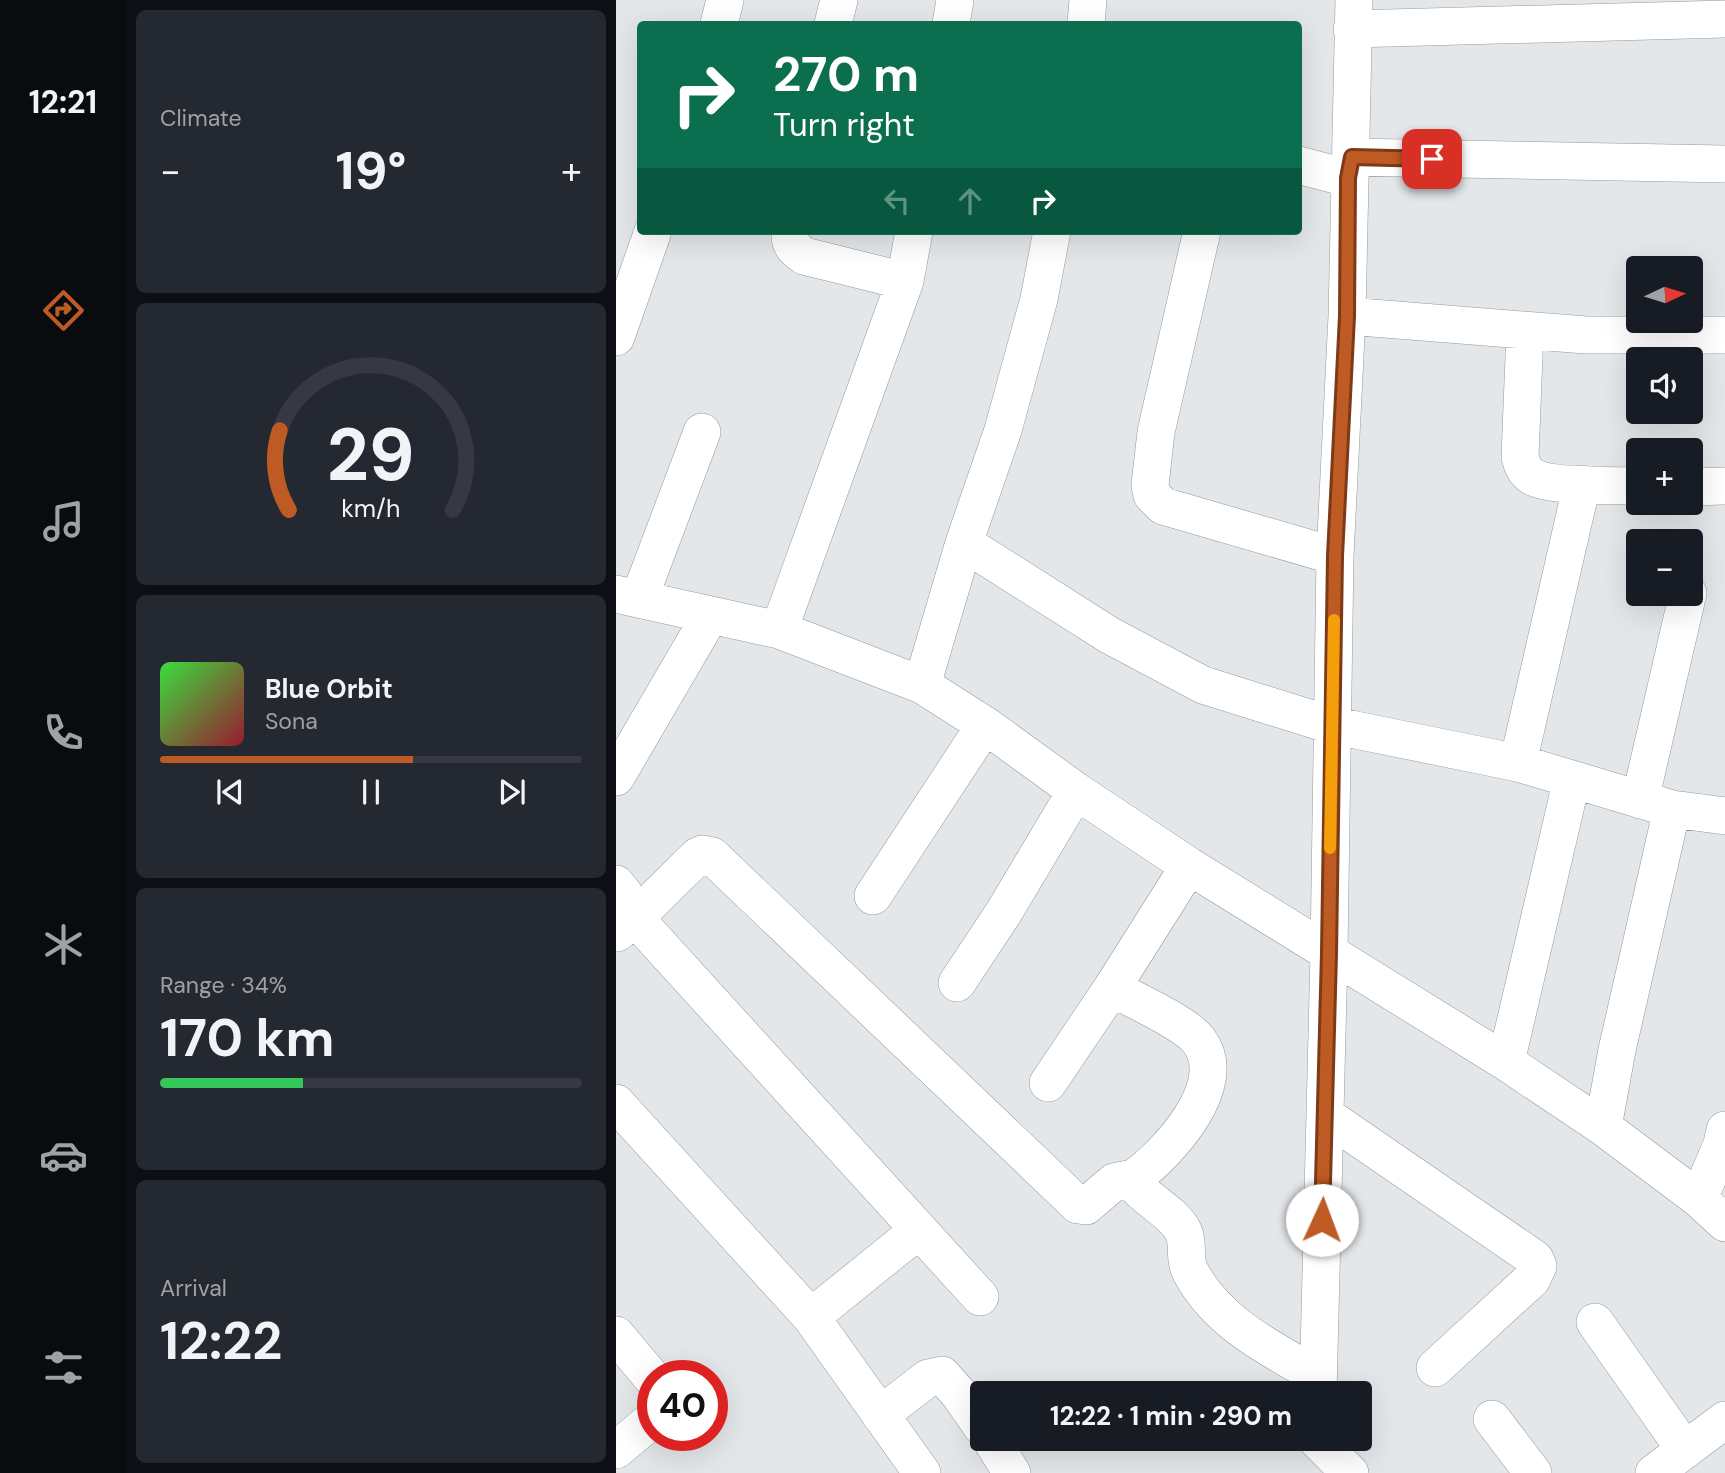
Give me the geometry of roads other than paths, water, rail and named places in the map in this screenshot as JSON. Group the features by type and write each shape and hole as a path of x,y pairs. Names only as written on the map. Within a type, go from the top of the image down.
{"street":[{"path":"720,21 725,0"},
{"path":"834,21 838,0"},
{"path":"952,21 955,0"},
{"path":"1086,21 1088,0"},
{"path":"1318,1381 1329,953 1335,556 1347,316 1353,14 1725,19"},
{"path":"1302,165 1350,168 1725,164"},
{"path":"616,337 652,235"},
{"path":"790,235 789,242 804,256 905,281"},
{"path":"779,630 905,281 913,235"},
{"path":"922,685 964,543 1003,430 1038,299 1051,235"},
{"path":"1201,235 1156,432 1150,485 1152,495 1163,506 1335,556"},
{"path":"1347,316 1586,335 1725,335"},
{"path":"1525,331 1520,457 1524,468 1531,476 1546,481 1626,486"},
{"path":"702,432 628,597 779,630 922,685 985,724 1076,791 1189,866 1506,1062 1603,1127 1712,1211 1725,1130"},
{"path":"1518,763 1581,484"},
{"path":"1703,487 1725,486"},
{"path":"964,543 1109,635 1203,685 1331,725 1518,763 1656,804 1725,816"},
{"path":"1603,1127 1686,606"},
{"path":"616,777 710,616"},
{"path":"873,895 985,724"},
{"path":"1506,1062 1573,779"},
{"path":"957,983 1004,912 1076,791"},
{"path":"626,926 698,856 712,856 1078,1205 1086,1206 1114,1182 1134,1178 1153,1164 1197,1112 1204,1097 1206,1060 1205,1051 1199,1041 1188,1031 1112,988"},
{"path":"1048,1083 1189,866"},
{"path":"616,884 624,894 626,926 919,1230 980,1297"},
{"path":"616,1103 811,1317 922,1473"},
{"path":"1325,1115 1535,1259 1536,1273 1532,1279 1435,1368"},
{"path":"1134,1178 1140,1192 1183,1230 1187,1241 1188,1268 1220,1312 1312,1381"},
{"path":"811,1317 919,1230"},
{"path":"1595,1322 1685,1450"},
{"path":"616,1335 637,1360"},
{"path":"880,1415 928,1378 942,1375 970,1410"},
{"path":"1492,1419 1532,1473"},
{"path":"1654,1473 1725,1420"},
{"path":"616,1450 637,1432"},
{"path":"998,1451 1012,1473"},
{"path":"1316,1451 1316,1473"},
{"path":"1328,1451 1350,1473"}]}
